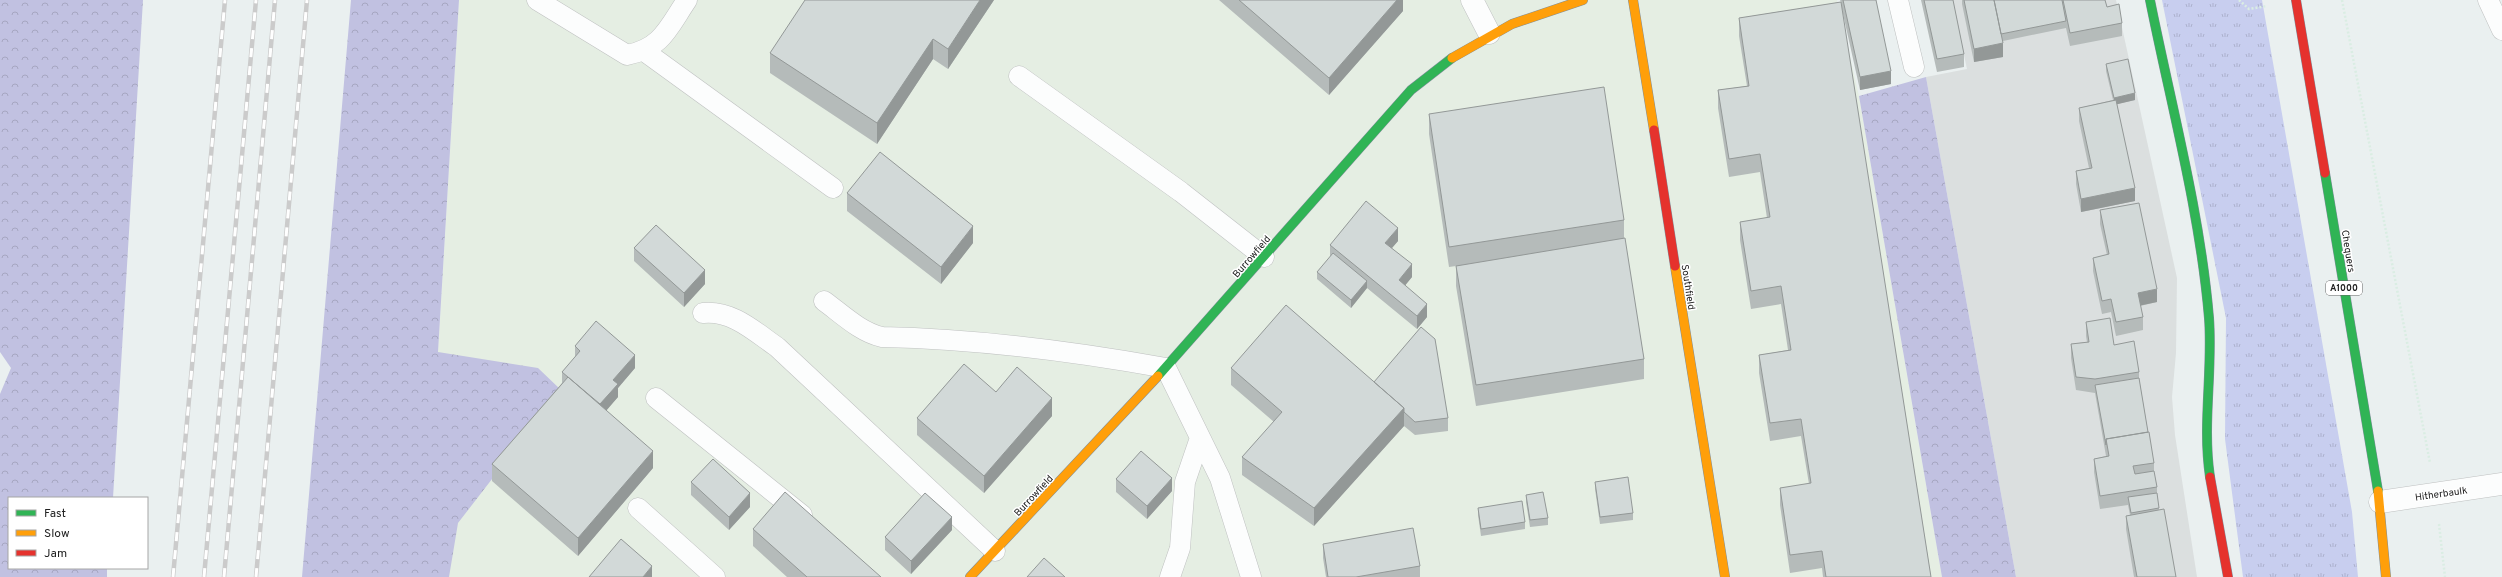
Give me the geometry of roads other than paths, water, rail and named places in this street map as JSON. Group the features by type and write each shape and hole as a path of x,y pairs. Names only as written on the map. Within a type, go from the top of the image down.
{"street":[{"path":"1472,0 1489,33"},
{"name":"Burrowfield","path":"970,577 1166,368 1411,90 1443,64 1489,33 1526,16 1583,0"},
{"name":"Southfield","path":"1632,0 1725,577"},
{"path":"2150,0 2202,254 2209,319 2210,354 2206,428 2210,475 2228,577"},
{"name":"Chequers","path":"2296,0 2380,502 2386,577"},
{"name":"Hitherbaulk","path":"2380,502 2502,484"}],"lane":[{"path":"537,0 627,55 644,51 657,43 687,0"},
{"path":"1898,0 1914,67"},
{"path":"2488,0 2502,30"},
{"path":"644,51 834,188"},
{"path":"1019,76 1181,192 1264,257"},
{"path":"824,301 871,335 1026,347 1100,356 1166,368 1220,478 1251,577"},
{"path":"703,313 715,312 738,320 777,347 995,551"},
{"path":"656,398 816,527"},
{"path":"1170,577 1180,548 1185,482 1200,438"},
{"path":"638,508 715,577"}],"railway":[{"path":"173,577 225,0"},
{"path":"204,577 256,0"},
{"path":"224,577 275,0"},
{"path":"256,577 307,0"}]}
